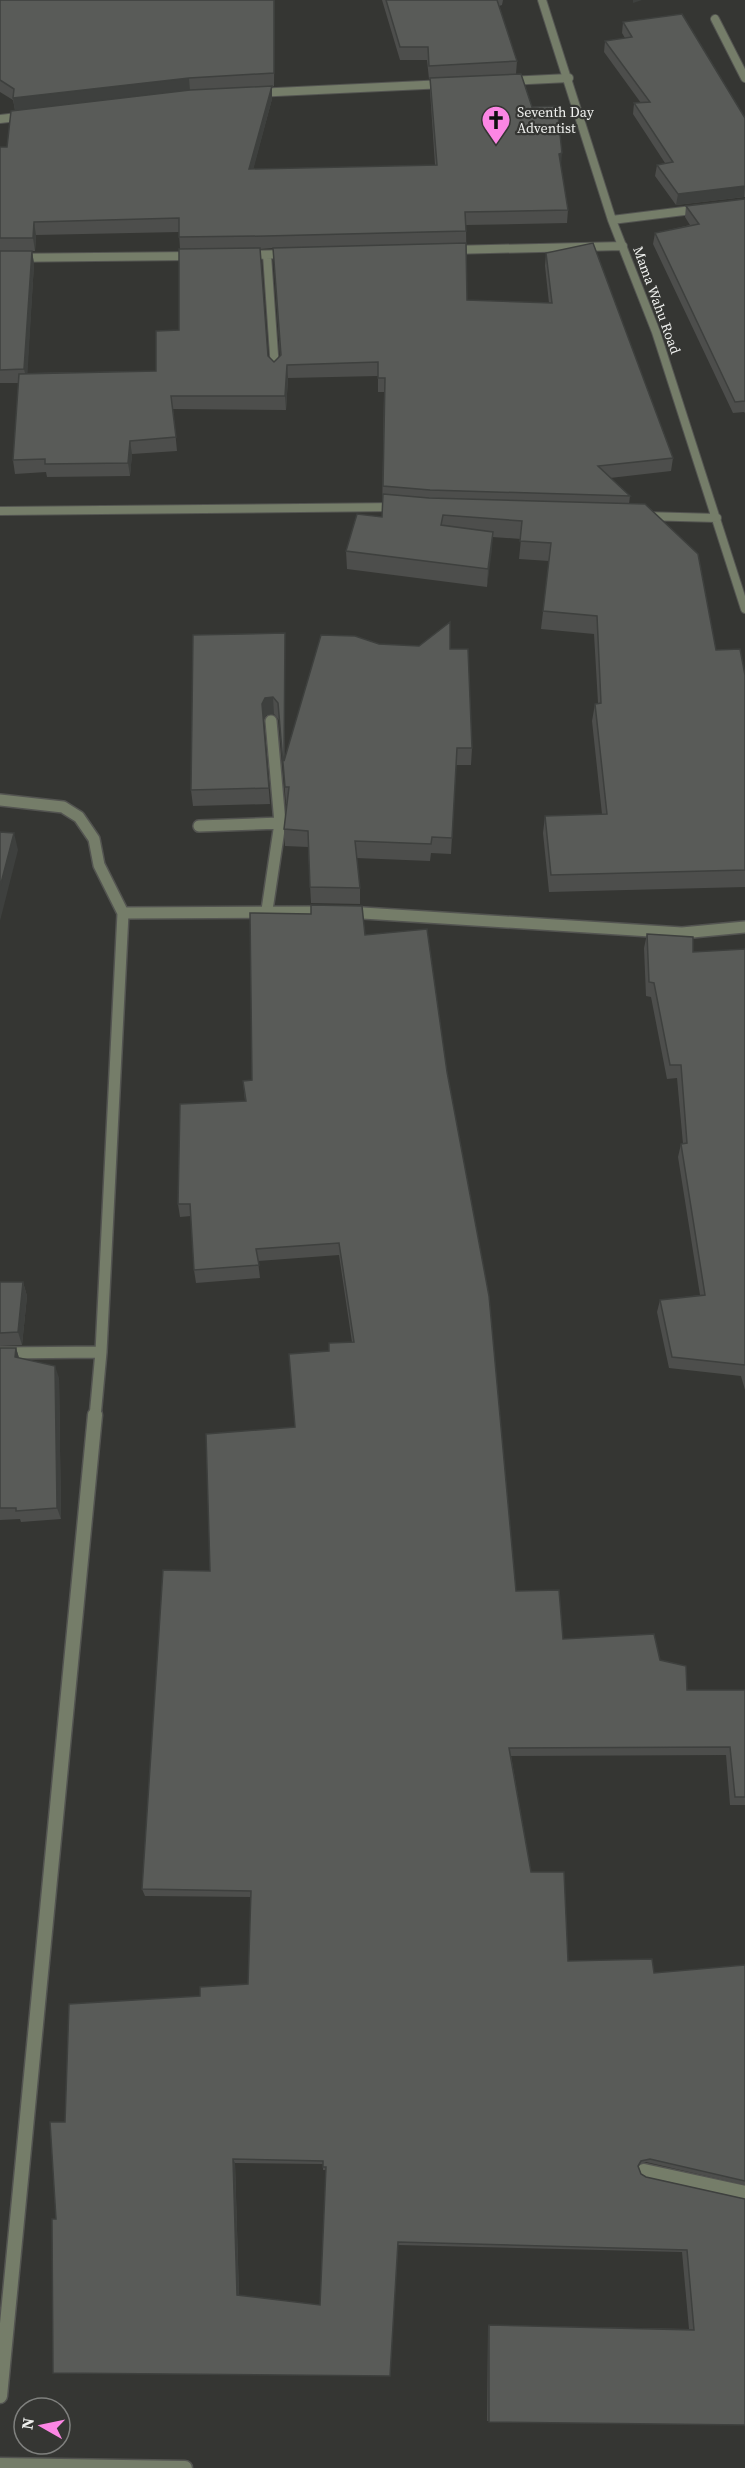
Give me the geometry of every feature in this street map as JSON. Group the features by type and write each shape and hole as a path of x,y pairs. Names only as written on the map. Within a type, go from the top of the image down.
{"street":[{"name":"Mama Wahu Road","path":"542,0 569,78 612,220 656,332 745,609"},
{"path":"715,19 745,78"},
{"path":"498,81 569,78"},
{"path":"250,94 451,84"},
{"path":"0,119 34,115"},
{"path":"612,220 711,207"},
{"path":"445,250 622,246"},
{"path":"232,255 303,254"},
{"path":"267,255 275,369"},
{"path":"0,258 198,256"},
{"path":"0,511 406,508"},
{"path":"636,516 717,519"},
{"path":"267,910 280,823 271,721"},
{"path":"0,800 63,807 80,817 94,839 99,865 123,913 101,1352 0,2396"},
{"path":"199,826 280,823"},
{"path":"123,913 267,910 394,913 682,933 745,927"},
{"path":"0,1353 101,1352"},
{"path":"644,2171 745,2193"},
{"path":"0,2465 185,2468"}],"building":[{"path":"0,0 274,0 274,73 189,78 13,98 14,89 0,80"},
{"path":"386,0 497,0 517,61 429,66 428,47 400,47"},
{"path":"682,14 745,118 745,186 678,194 657,165 673,162 634,103 650,102 605,41 632,37 623,22"},
{"path":"521,74 532,107 557,106 562,153 559,154 568,210 465,212 466,231 179,237 179,218 34,222 33,238 0,238 0,147 7,147 11,111 190,90 272,86 249,169 437,165 430,78"},
{"path":"745,199 745,401 735,402 655,233 699,224 686,206"},
{"path":"466,243 467,300 552,303 546,253 593,243 673,458 598,466 630,496 430,490 383,486 385,378 378,378 378,362 287,365 285,396 171,396 176,437 130,441 128,463 45,464 45,459 13,460 19,374 156,371 156,331 179,330 179,249 260,248 268,356 274,362 281,355 273,248"},
{"path":"0,251 32,251 24,369 0,370"},
{"path":"383,494 429,498 645,504 698,554 716,650 740,649 745,675 745,870 551,875 545,816 607,814 595,704 601,703 597,616 543,611 551,543 520,541 522,521 443,515 441,525 493,532 488,569 346,551 357,514 382,517"},
{"path":"450,622 450,649 468,649 472,748 457,748 452,838 432,837 431,844 355,841 360,888 310,887 308,831 284,829 289,787 285,787 278,703 273,697 265,698 262,704 269,788 191,790 193,635 285,633 284,761 321,635 355,636 379,644 419,646"},
{"path":"0,832 14,833 0,887"},
{"path":"311,905 362,906 365,935 427,929 447,1072 489,1296 516,1591 559,1590 563,1639 654,1634 660,1660 686,1666 687,1690 745,1690 745,1797 735,1797 730,1747 509,1748 531,1872 564,1872 568,1961 652,1959 654,1973 745,1965 745,2181 650,2159 641,2161 638,2166 641,2174 646,2177 745,2199 745,2425 489,2422 489,2325 694,2330 687,2250 398,2242 390,2376 53,2373 52,2219 56,2219 50,2122 65,2122 69,2004 200,1996 200,1987 248,1984 251,1891 142,1889 163,1570 210,1571 206,1434 295,1427 289,1354 329,1351 329,1343 354,1342 339,1243 256,1249 259,1265 194,1270 190,1204 178,1204 180,1104 246,1101 243,1081 252,1080 250,913 311,914","holes":["233,2159 323,2161 323,2167 326,2167 320,2305 237,2295"]},
{"path":"647,934 693,937 693,952 745,949 745,1365 672,1357 660,1300 705,1295 681,1144 687,1143 681,1065 670,1065 654,983 649,982"},
{"path":"0,1282 23,1282 18,1332 0,1333"},
{"path":"0,1348 16,1348 15,1357 55,1366 57,1508 16,1511 16,1508 0,1508"}],"place":[{"name":"Seventh Day Adventist","path":"496,146"}]}
